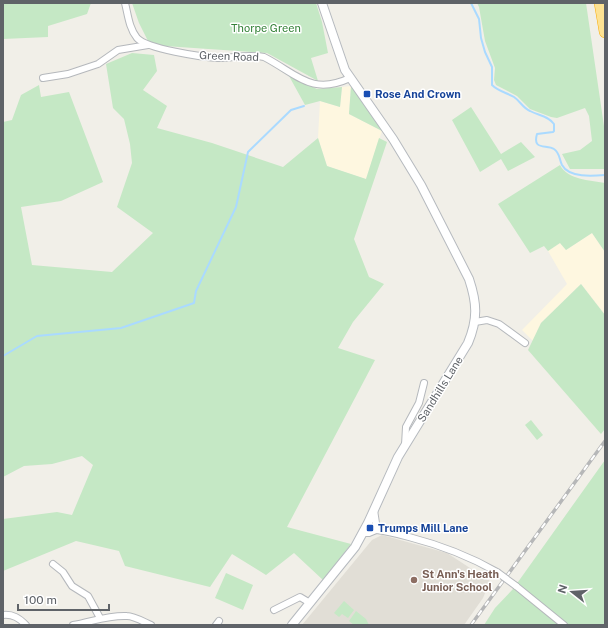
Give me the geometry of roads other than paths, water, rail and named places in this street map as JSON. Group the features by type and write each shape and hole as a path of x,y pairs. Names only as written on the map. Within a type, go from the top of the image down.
{"highway":[{"path":"600,3 605,32"}],"main road":[{"path":"322,3 345,70 350,78"},
{"name":"Sandhills Lane","path":"292,625 351,552 363,533 390,474 405,446 460,357 472,334 475,322 475,296 469,279 421,185 393,139 350,78"}],"street":[{"name":"Green Road","path":"125,3 132,29 141,42 183,53 218,58 255,55 264,57 312,84 328,85 350,78"},
{"name":"Green Road","path":"43,78 68,74 98,64 118,50 150,45"},
{"path":"475,322 487,320 499,324 524,343"},
{"path":"405,446 406,427 419,403 424,383"},
{"path":"374,510 376,517 376,530"},
{"path":"363,533 373,532 376,530 431,543 480,562 516,586 564,625"},
{"path":"52,564 63,572 72,586 88,596 100,618"},
{"path":"274,610 300,597 310,603"},
{"path":"3,615 14,616 26,625"},
{"path":"73,625 86,623 100,618 128,616 151,625"},
{"path":"108,625 109,617"}],"waterway":[{"path":"471,3 479,19 481,38 485,52 492,67 492,85 514,97 528,110 546,117 554,124 553,132 537,134 536,139 538,145 554,149 558,154 562,165 570,172 582,175 605,175"},
{"path":"3,356 37,336 121,328 194,303 196,291 236,207 248,152 291,110 304,106"}],"railway":[{"path":"471,625 605,441"}],"place":[{"name":"Rose And Crown","path":"367,94"},
{"name":"Trumps Mill Lane","path":"370,528"},
{"name":"St Ann's Heath Junior School","path":"414,580"}],"park label":[{"name":"Thorpe Green","path":"266,28"}]}
